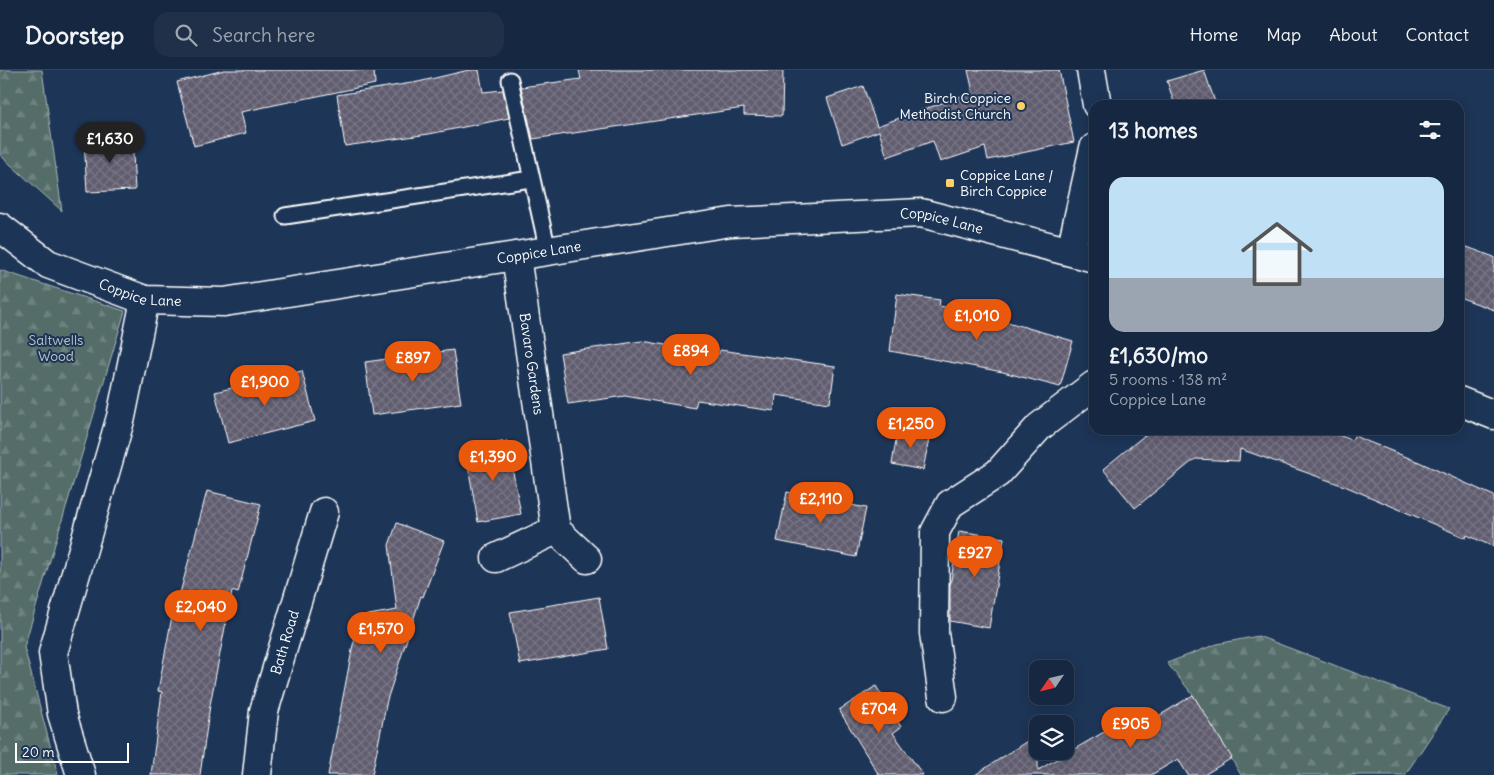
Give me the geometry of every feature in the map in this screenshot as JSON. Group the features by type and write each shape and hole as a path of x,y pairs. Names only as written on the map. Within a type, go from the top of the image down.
{"street":[{"path":"1091,70 1096,100"},
{"path":"1083,254 1089,196"},
{"name":"Coppice Lane","path":"0,227 48,264 145,300 224,302 731,222 921,214 1083,254"},
{"name":"Bavaro Gardens","path":"516,256 556,530"},
{"path":"81,775 62,714 53,653 121,417 145,300"},
{"path":"943,697 934,633 935,532 950,504 998,473 1039,427 1089,388"},
{"path":"1464,403 1494,415"},
{"name":"Bath Road","path":"257,775 264,712 324,512"},
{"path":"496,558 556,530 587,559"}],"lane":[{"path":"510,80 548,251"},
{"path":"285,216 531,179"}],"green space":[{"path":"0,70 42,70 62,211 0,155"},
{"name":"Saltwells Wood","path":"0,270 125,311 24,647 58,775 0,775"},
{"path":"1258,636 1449,709 1405,775 1241,775 1193,695 1167,663 1217,644"}],"building":[{"path":"224,70 374,70 375,84 241,112 246,133 194,146 177,82"},
{"path":"469,70 479,70 483,92 503,90 509,118 429,134 345,146 337,95 418,82"},
{"path":"579,70 783,70 782,116 744,115 744,108 533,139 521,87 581,79"},
{"path":"968,70 1059,70 1074,142 988,160 985,147 940,162 933,141 887,157 879,131 842,144 827,98 863,86 877,126 973,92"},
{"path":"1204,70 1214,100 1173,100 1167,81"},
{"path":"132,136 135,190 87,192 84,139"},
{"path":"1464,246 1494,257 1494,310 1464,299"},
{"path":"897,294 940,300 939,306 1004,318 1004,321 1073,341 1060,387 1003,372 890,351"},
{"path":"642,341 719,354 720,350 835,366 830,403 776,395 774,411 697,400 695,408 625,396 568,404 560,353"},
{"path":"453,350 461,403 372,415 365,362"},
{"path":"302,371 315,421 228,443 215,392"},
{"path":"898,428 930,434 923,470 892,464"},
{"path":"1145,435 1338,435 1352,440 1354,436 1419,462 1494,496 1494,547 1467,535 1466,538 1347,487 1240,449 1239,461 1195,459 1135,508 1103,469"},
{"path":"507,441 521,514 478,522 465,449"},
{"path":"207,491 261,504 238,593 232,591 210,705 200,775 151,775 162,692 158,691 175,600 178,601"},
{"path":"787,492 866,508 856,557 777,541"},
{"path":"397,523 444,541 423,597 421,596 387,700 372,775 328,775 353,645 363,616 397,610 389,545"},
{"path":"959,531 1004,538 989,628 950,621 950,586"},
{"path":"599,597 608,649 520,664 510,612"},
{"path":"876,686 901,727 893,733 923,775 879,775 839,710"},
{"path":"1193,695 1232,758 1204,775 1188,775 1178,759 1151,775 975,775 1029,740 1029,760 1038,760 1038,770 1055,760 1074,760 1074,749 1137,713 1144,725"}],"place":[{"name":"Birch Coppice Methodist Church","path":"1021,106"},
{"name":"Coppice Lane / Birch Coppice","path":"950,183"}]}
